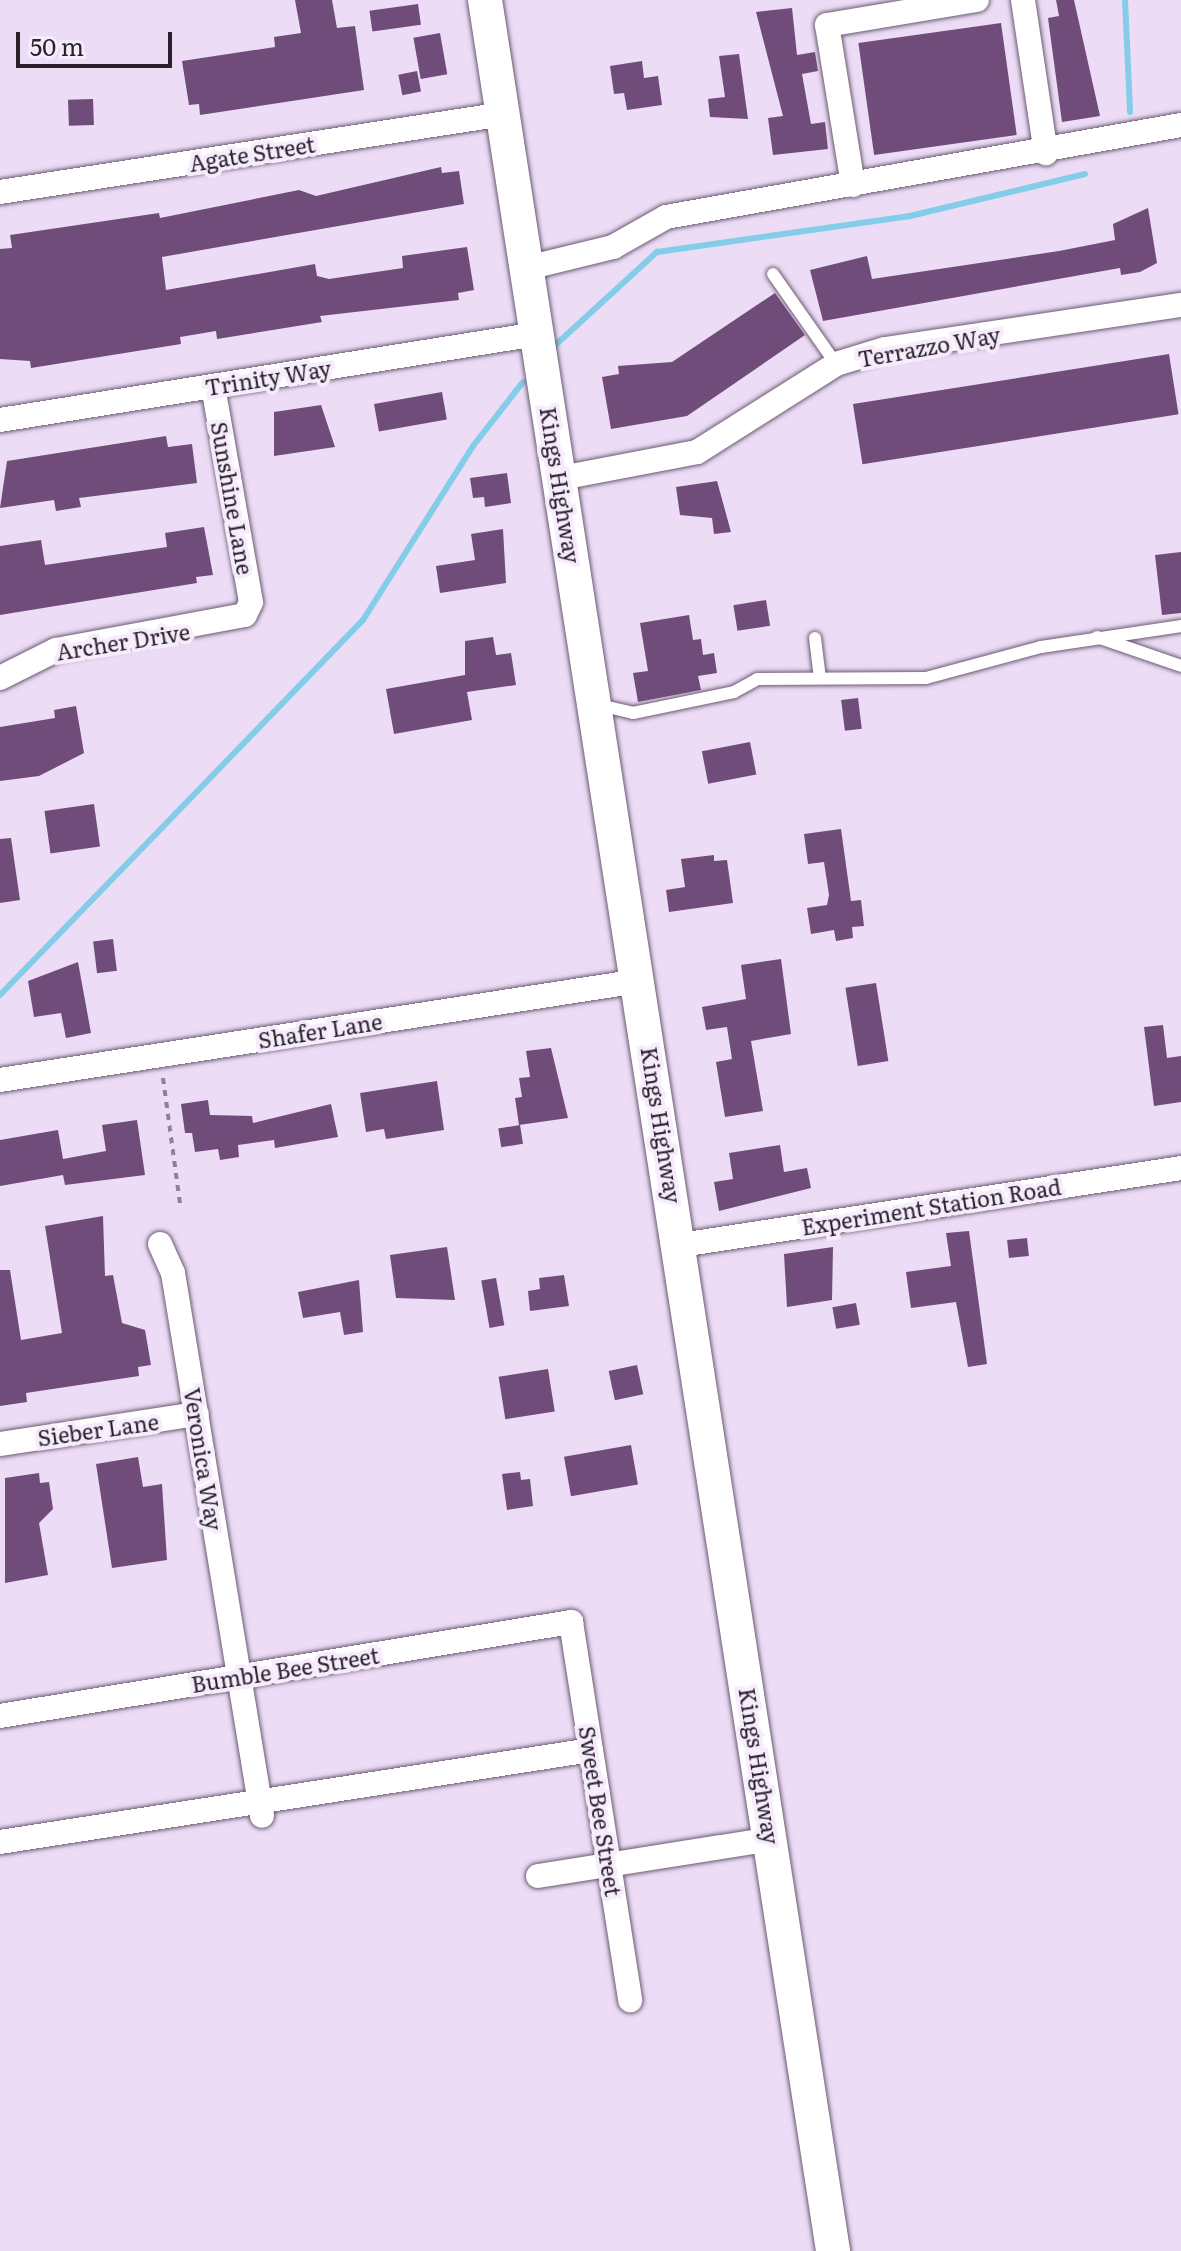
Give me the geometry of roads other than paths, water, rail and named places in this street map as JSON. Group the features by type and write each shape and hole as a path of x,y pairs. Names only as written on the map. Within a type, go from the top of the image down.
{"street":[{"name":"Kings Highway","path":"485,0 681,1245 833,2251"},
{"path":"853,185 827,25 974,0"},
{"path":"1023,0 1046,153"},
{"name":"Agate Street","path":"0,192 504,114"},
{"path":"527,268 613,247 666,217 1046,153 1181,125"},
{"name":"Terrazzo Way","path":"561,478 697,452 836,364 885,349 1181,305"},
{"name":"Trinity Way","path":"0,420 537,334"},
{"name":"Sunshine Lane","path":"213,386 249,610"},
{"name":"Archer Drive","path":"0,678 56,650 188,631 249,610"},
{"name":"Shafer Lane","path":"0,1080 639,981"},
{"name":"Experiment Station Road","path":"681,1245 1181,1168"},
{"name":"Veronica Way","path":"160,1244 173,1273 262,1810"},
{"name":"Sieber Lane","path":"0,1444 197,1414"},
{"name":"Bumble Bee Street","path":"0,1716 571,1622"},
{"name":"Sweet Bee Street","path":"571,1622 630,2000"},
{"path":"0,1842 262,1810 591,1750"},
{"path":"538,1876 771,1839"}],"lane":[{"path":"773,274 836,364"},
{"path":"596,704 633,713 734,692 757,679 820,676 926,678 1097,637 1181,626"},
{"path":"1097,637 1181,666"},
{"path":"815,638 820,676"}],"waterway":[{"path":"1125,0 1130,112"},
{"path":"551,349 657,252 910,216 1085,174"},
{"path":"0,995 363,620 473,446 523,382"}]}
